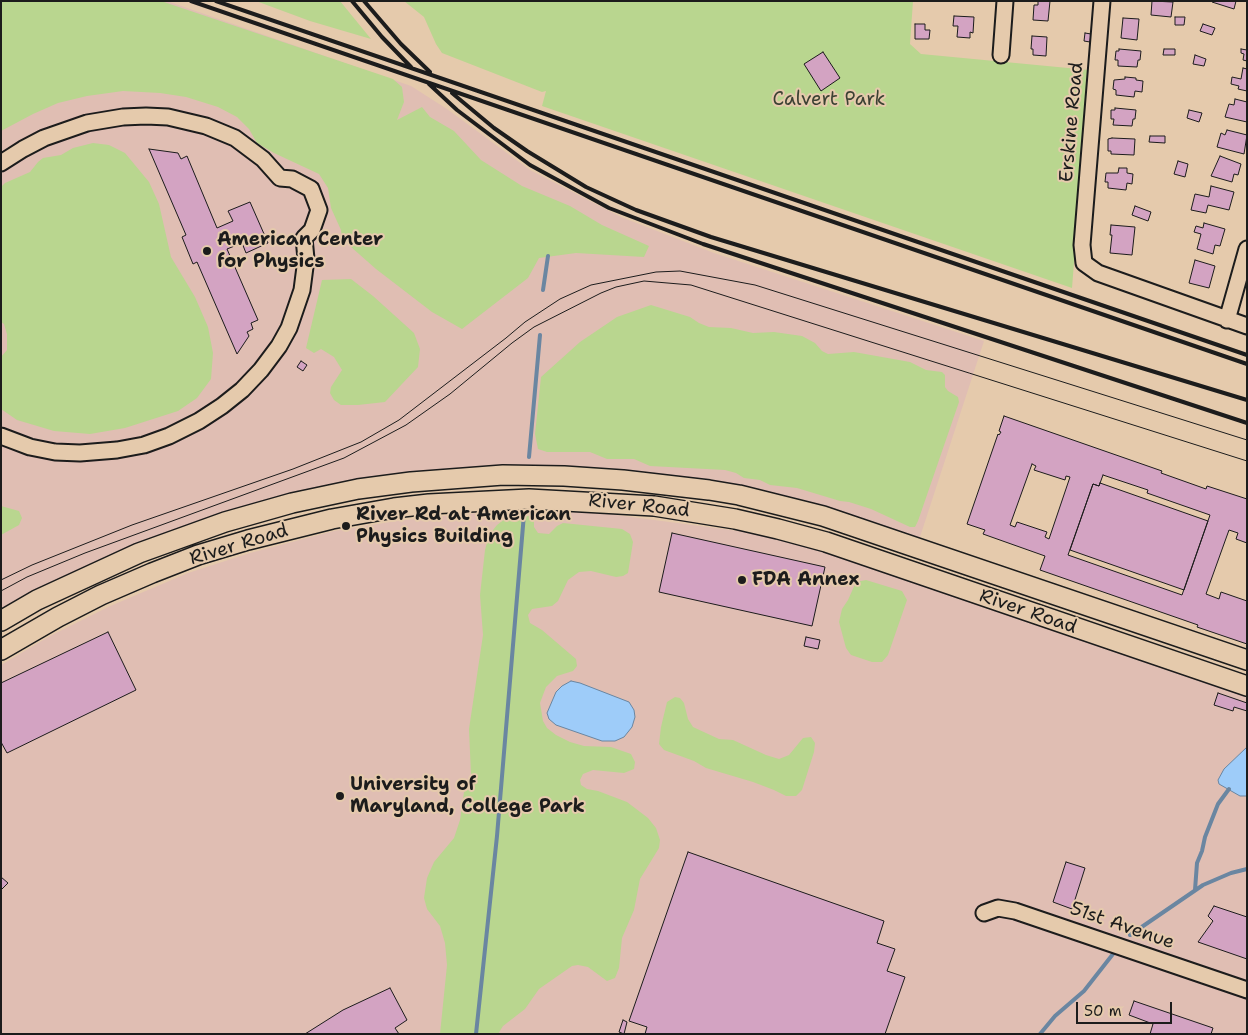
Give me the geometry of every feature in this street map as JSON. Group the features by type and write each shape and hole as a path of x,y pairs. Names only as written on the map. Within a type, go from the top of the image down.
{"street":[{"path":"1001,55 1005,1"},
{"name":"Erskine Road","path":"1102,1 1082,245 1084,264 1090,269 1227,320"},
{"path":"1,163 34,142 59,131 80,125 123,117 168,117 206,126 235,138 263,159 280,178 292,179 311,189 319,210 312,230 304,238 306,259 302,290 289,328 279,346 261,370 242,390 222,406 199,421 169,436 111,451 55,452 30,447 1,436"},
{"path":"1247,249 1227,320 1247,326"},
{"name":"River Road","path":"1,621 46,596 138,553 225,522 292,503 355,489 411,482 503,475 564,476 623,480 709,490 739,495 823,516 1247,660"},
{"name":"River Road","path":"1,650 101,595 152,573 248,540 332,519 394,508 429,504 529,499 654,506 735,518 778,529 826,542 1247,686"},
{"name":"51st Avenue","path":"984,913 998,908 1015,911 1247,990"}],"shaded area":[{"path":"1,1 167,1 411,86 447,109 530,170 621,217 714,253 984,341 918,543 645,476 327,489 1,615"},
{"path":"528,511 601,513 761,534 852,560 1247,697 1247,1034 1,1034 1,665 50,636 108,607 188,573 250,553 334,531 397,521 462,514"}],"green space":[{"path":"1,1 161,1 393,79 402,87 404,102 397,120 422,107 430,117 454,131 481,160 522,186 570,206 602,225 649,246 644,257 576,253 539,258 528,278 462,329 432,312 376,269 342,239 341,230 331,208 328,188 319,174 257,143 249,129 237,117 218,107 186,97 160,93 123,91 87,96 58,103 1,131"},
{"path":"256,1 340,1 371,39 310,21"},
{"name":"Calvert Park","path":"404,1 913,1 910,44 921,54 1089,70 1072,288 542,106 546,91 542,92 442,53 424,17"},
{"path":"93,143 109,145 125,153 149,182 159,204 171,257 195,297 208,327 213,353 211,379 197,398 178,411 125,428 90,434 54,431 17,420 1,409 1,357 7,350 7,334 4,324 1,322 1,187 5,183 30,172 43,158 61,155 73,148"},
{"path":"351,279 414,333 420,349 418,367 385,402 341,405 334,400 330,393 331,387 342,370 334,357 321,349 314,353 306,348 322,280"},
{"path":"651,305 690,317 709,327 731,328 753,333 774,332 802,336 815,343 822,351 828,354 854,352 910,362 926,370 942,372 945,375 945,387 958,397 959,402 915,527 910,527 871,509 849,502 797,488 770,485 760,480 744,478 736,473 725,470 650,466 634,459 607,459 590,452 547,452 538,449 535,434 541,377 580,342 617,317"},
{"path":"1,506 19,511 22,518 19,525 1,535"},
{"path":"531,516 538,533 549,534 563,523 622,529 630,534 633,542 628,573 616,577 591,571 579,572 568,580 558,601 552,606 532,609 528,615 530,623 542,630 576,659 577,666 573,671 557,676 546,687 540,703 543,721 547,728 556,735 570,742 584,746 611,747 631,754 635,762 634,769 624,773 593,770 583,774 580,780 581,785 587,789 627,802 648,818 656,828 660,840 659,848 640,879 634,910 622,938 619,968 615,978 607,981 588,967 572,966 539,989 525,1009 503,1026 498,1034 440,1034 447,965 445,943 440,926 427,909 424,898 427,878 434,862 454,838 460,820 464,792 471,775 469,729 483,635 480,595 485,550 489,535 497,525 506,518"},
{"path":"866,580 902,591 907,600 888,655 882,662 872,662 851,655 846,648 839,622 842,609 856,582"},
{"path":"675,697 680,698 684,703 688,719 693,727 719,739 733,740 779,759 789,755 803,738 811,737 815,743 814,752 802,790 796,796 786,796 753,782 706,768 694,761 664,750 659,744 661,727 667,702"}],"water":[{"path":"571,681 629,702 634,710 635,717 632,727 624,737 615,741 602,741 556,725 549,719 547,713 556,692"},
{"path":"1247,747 1247,796 1240,796 1219,784 1218,780 1224,769"}],"building":[{"path":"1038,1 1050,1 1048,21 1033,20 1034,5 1038,5"},
{"path":"1152,1 1173,2 1171,17 1151,15"},
{"path":"1212,1 1236,1 1234,9"},
{"path":"954,16 974,17 973,33 970,32 970,38 957,37 958,26 953,26"},
{"path":"1175,17 1185,17 1184,25 1175,25"},
{"path":"1123,18 1139,19 1137,40 1121,38"},
{"path":"915,24 925,24 925,30 930,30 929,39 915,39"},
{"path":"1203,24 1215,28 1212,35 1200,31"},
{"path":"1085,33 1091,34 1090,42 1084,41"},
{"path":"1032,36 1047,37 1046,56 1033,55 1033,49 1031,49"},
{"path":"1119,49 1141,51 1137,67 1118,66 1118,60 1115,60 1116,51 1119,51"},
{"path":"1164,49 1175,49 1175,55 1163,55"},
{"path":"1241,49 1247,50 1247,61 1243,60 1244,54 1241,53"},
{"path":"823,52 840,78 821,91 804,64"},
{"path":"1195,55 1206,59 1204,66 1193,64"},
{"path":"1243,68 1247,69 1247,91 1238,89 1239,86 1231,84 1232,77 1241,79"},
{"path":"1125,77 1143,81 1142,92 1135,91 1134,97 1116,95 1116,90 1113,89 1114,80 1125,79"},
{"path":"1235,99 1247,102 1247,122 1225,117 1229,104 1234,105"},
{"path":"1115,108 1136,110 1132,126 1113,125 1114,119 1111,119 1111,110 1115,110"},
{"path":"1189,110 1202,113 1199,122 1187,118"},
{"path":"1227,130 1247,135 1244,154 1217,147 1221,133 1225,135"},
{"path":"1150,136 1165,136 1165,143 1149,142"},
{"path":"1108,139 1135,139 1134,155 1111,154 1111,151 1108,151"},
{"name":"American Center for Physics","path":"149,149 178,153 181,159 187,156 217,228 233,221 228,211 250,202 268,243 246,253 242,243 227,249 258,320 251,323 253,329 247,332 249,336 237,354 197,262 193,264 182,237 186,235"},
{"path":"1220,156 1241,164 1238,175 1234,174 1232,182 1211,176"},
{"path":"1178,161 1188,164 1185,177 1174,174"},
{"path":"1119,168 1127,168 1127,173 1133,174 1132,184 1127,183 1126,190 1108,188 1108,182 1105,182 1106,173 1118,173"},
{"path":"1211,186 1234,192 1229,210 1208,205 1206,213 1191,210 1195,194 1209,197"},
{"path":"1135,206 1151,212 1148,221 1132,215"},
{"path":"1204,223 1225,229 1220,246 1215,245 1213,254 1197,249 1201,234 1194,232 1196,226 1203,228"},
{"path":"1111,225 1135,227 1132,255 1110,253"},
{"path":"1195,260 1215,266 1209,288 1189,283"},
{"path":"301,361 307,365 303,371 297,367"},
{"path":"1004,416 1162,471 1161,473 1206,489 1207,486 1247,499 1247,543 1236,539 1238,533 1229,530 1206,594 1219,599 1221,592 1247,601 1247,644 1040,570 1045,556 983,534 985,530 967,524 998,434 1001,432 999,431","holes":["1032,464 1036,466 1034,470 1065,480 1066,476 1070,477 1049,539 1045,537 1047,532 1017,522 1015,527 1010,525","1103,475 1148,490 1147,493 1210,515 1182,595 1068,555 1093,484 1099,486"]},
{"path":"1100,483 1208,521 1184,590 1070,550 1093,484 1099,486"},
{"name":"FDA Annex","path":"672,533 825,567 812,626 659,592"},
{"path":"108,632 136,690 7,753 1,742 1,683"},
{"path":"806,637 820,640 818,649 804,646"},
{"path":"1218,693 1247,703 1247,711 1234,707 1233,711 1214,705"},
{"path":"688,852 884,921 877,943 895,949 887,971 905,977 885,1034 645,1034 647,1027 629,1021"},
{"path":"1066,862 1085,868 1072,909 1053,902"},
{"path":"1,877 8,883 1,890"},
{"path":"1214,906 1247,917 1247,959 1198,942 1213,921 1208,916"},
{"path":"390,988 407,1020 395,1028 399,1034 305,1034 343,1010"},
{"path":"1134,1001 1213,1028 1211,1034 1150,1034 1153,1024 1129,1015"},
{"path":"623,1020 627,1022 624,1034 619,1032"}],"waterway":[{"path":"543,290 548,256"},
{"path":"529,457 540,335"},
{"path":"476,1034 497,836 524,514"},
{"path":"1195,890 1197,863 1205,837 1218,804 1229,789"},
{"path":"1130,935 1203,885 1231,873 1247,869"},
{"path":"1040,1034 1055,1016 1084,991 1113,954"}],"tram line":[{"path":"1,580 32,565 132,525 293,469 361,442 399,420 525,322 560,299 591,285 656,272 680,271 755,285 1247,440"},
{"path":"1,591 27,577 85,553 344,458 406,425 450,394 534,327 601,293 616,287 644,281 691,285 1247,461"}],"railway":[{"path":"191,1 1247,364"},
{"path":"216,1 1247,355"},
{"path":"352,1 382,37 411,67"},
{"path":"364,1 401,44 430,72"},
{"path":"429,84 457,110 530,165 609,208 703,244 1247,423"},
{"path":"452,93 494,128 527,151 586,187 636,210 711,237 1247,400"}],"place":[{"name":"American Center for Physics","path":"207,251"},
{"name":"River Rd at American Physics Building","path":"346,526"},
{"name":"FDA Annex","path":"742,580"},
{"name":"University of Maryland, College Park","path":"340,796"}]}
